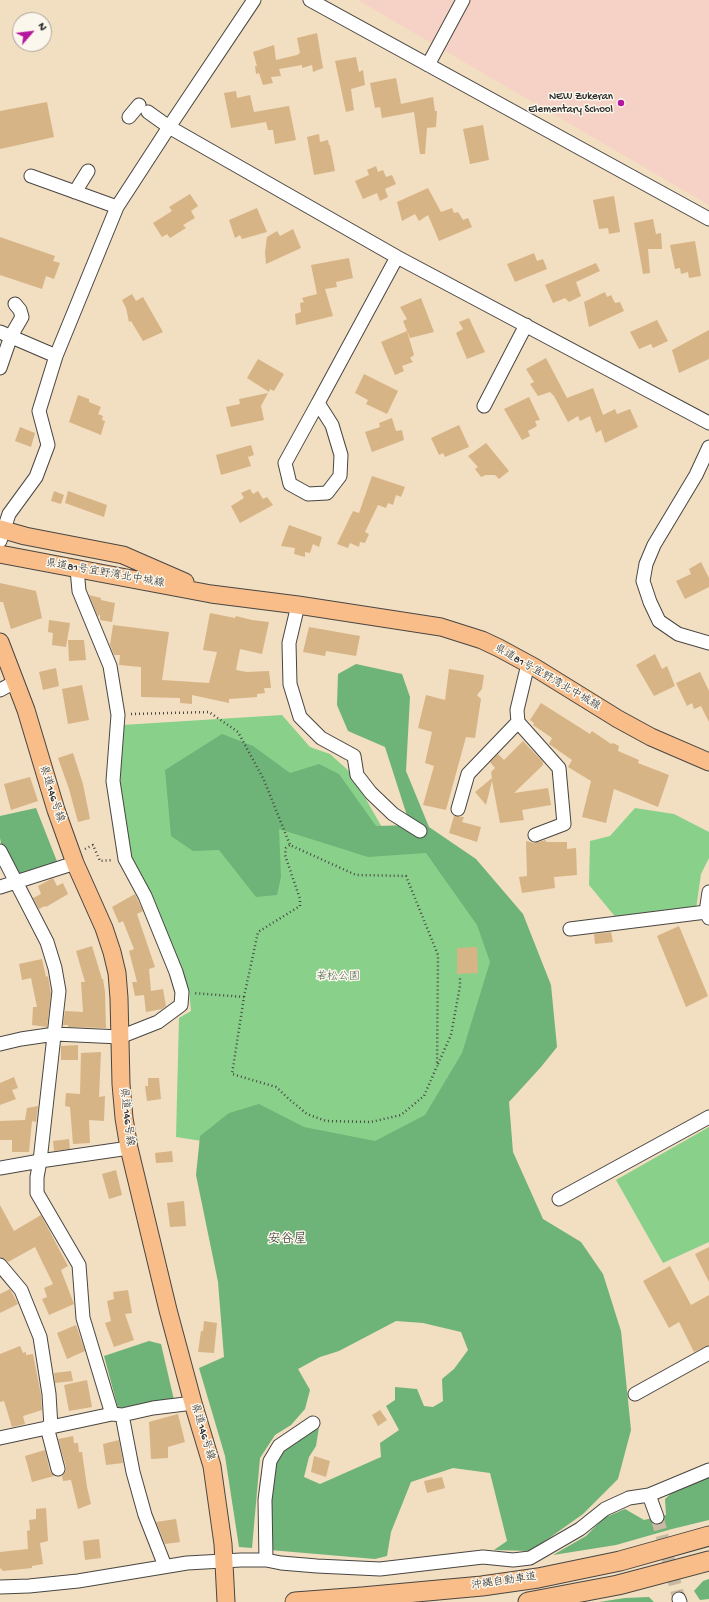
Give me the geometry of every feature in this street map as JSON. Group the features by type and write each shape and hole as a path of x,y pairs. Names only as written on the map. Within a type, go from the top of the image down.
{"highway":[{"name":"沖縄自動車道","path":"295,1602 362,1598 482,1586 538,1578 620,1561 709,1536"},
{"name":"沖縄自動車道","path":"528,1602 618,1585 709,1561"}],"main road":[{"name":"県道81号宜野湾北中城線","path":"1,533 25,536 123,555 211,594"},
{"name":"県道81号宜野湾北中城線","path":"0,554 211,594 298,604 441,627 482,640 499,648 651,737 709,762"},
{"name":"県道146号線","path":"0,642 15,682 75,863 104,928 117,973 124,1118 129,1148 139,1195 193,1403 212,1466 225,1567 226,1602"}],"street":[{"path":"1,533 9,514 36,477 48,445 39,411 56,356 117,207 254,0"},
{"path":"310,0 709,219"},
{"path":"428,65 463,0"},
{"path":"129,117 144,108 169,127 397,257 709,423"},
{"path":"75,192 88,171"},
{"path":"31,176 117,207"},
{"path":"318,403 332,425 342,455 340,476 327,493 308,494 290,484 285,463 397,257"},
{"path":"0,368 6,334 22,317 20,310 15,304"},
{"path":"484,406 526,325"},
{"path":"6,334 56,356"},
{"path":"709,447 696,475 654,545 646,564 643,581 650,602 659,621 678,634 709,643"},
{"path":"0,1044 55,1034 120,1038 158,1022 181,1005 182,992 176,972 145,896 125,859 113,781 118,715 110,666 79,591 77,569"},
{"path":"298,604 289,643 290,684 300,717 321,738 354,756 357,775 371,793 393,814 420,831"},
{"path":"528,664 517,710 518,722 559,768 564,824 535,834"},
{"path":"0,690 15,682"},
{"path":"458,809 468,774 518,722"},
{"path":"0,851 47,942 55,968 59,991 37,1177 37,1193 79,1265 84,1318 117,1415 145,1515 165,1566"},
{"path":"0,887 75,863"},
{"path":"570,929 707,915 709,892"},
{"path":"559,1199 709,1117"},
{"path":"0,1168 129,1148"},
{"path":"0,1265 21,1290 40,1337 48,1394 49,1427 58,1469"},
{"path":"635,1394 709,1353"},
{"path":"0,1438 49,1427 153,1408 193,1403"},
{"path":"266,1560 265,1500 270,1461 278,1446 313,1423"},
{"path":"0,1587 29,1586 78,1581 187,1563 225,1567 266,1560 281,1563 317,1566 380,1569 483,1557 513,1560 530,1558 580,1530 605,1509 629,1498 649,1495 709,1470"},
{"path":"649,1495 657,1517"}],"path":[{"path":"118,715 209,712 238,732 264,780 290,844 356,875 406,876 438,955 437,1066"},
{"path":"290,844 286,848 285,855 300,899 300,906 258,932 244,997 232,1074 276,1087 307,1114 326,1121 371,1122 401,1115 424,1096 451,1035 460,986 460,976"},
{"path":"84,849 93,845 100,861 125,859"},
{"path":"182,992 244,997"}],"shaded area":[{"name":"NEW Zukeran Elementary School","path":"358,0 709,0 709,205"}],"green space":[{"path":"356,664 402,674 410,697 406,771 429,827 476,859 523,914 551,985 557,1047 509,1102 513,1152 543,1219 581,1242 603,1274 621,1331 631,1430 618,1479 583,1514 531,1551 494,1550 507,1541 490,1473 453,1468 411,1482 391,1532 387,1556 375,1559 270,1550 273,1466 282,1450 301,1436 319,1427 316,1446 309,1457 304,1477 320,1484 381,1457 380,1443 399,1430 386,1406 395,1400 395,1387 417,1389 424,1406 433,1407 443,1401 442,1379 454,1369 468,1350 461,1332 423,1323 396,1321 339,1351 320,1357 298,1369 310,1390 305,1409 291,1425 275,1435 260,1458 252,1548 239,1547 225,1456 199,1368 224,1357 218,1282 196,1175 200,1136 229,1113 259,1104 304,1127 375,1141 425,1115 462,1053 490,962 477,925 426,853 368,857 279,829 281,877 277,895 256,897 219,850 193,851 171,836 165,770 222,734 253,746 290,773 319,764 339,774 376,826 410,825 385,747 348,731 337,705 338,674"},
{"name":"若松公園","path":"282,715 310,747 330,754 351,773 387,836 430,844 460,888 497,964 459,1181 176,1137 179,1018 191,1011 189,989 146,892 131,874 120,789 122,725"},
{"path":"36,808 58,864 17,879 2,849 0,838 0,816"},
{"path":"635,808 674,814 709,832 709,858 701,874 696,909 617,919 589,885 590,841 610,836"},
{"path":"709,1127 709,1242 663,1263 616,1180"},
{"path":"149,1341 161,1344 174,1400 118,1408 104,1356"},
{"path":"709,1477 709,1520 616,1545 553,1555 586,1536 604,1518 625,1509 644,1520 666,1515 665,1499 674,1491"},
{"path":"709,1579 709,1599 700,1600 694,1591 703,1581"},
{"path":"649,1597 654,1602 599,1602 625,1598"}],"building":[{"path":"317,33 323,68 313,72 312,65 302,68 302,65 279,69 281,76 271,77 273,83 263,85 259,73 256,74 255,66 257,66 253,52 274,45 276,60 297,55 300,53 297,38"},
{"path":"356,57 359,72 363,70 365,85 351,89 354,110 346,112 335,61"},
{"path":"396,78 401,104 433,97 435,111 437,111 436,127 427,128 425,154 420,154 414,112 382,118 380,107 375,108 370,83"},
{"path":"236,91 237,98 250,95 254,112 289,106 296,140 275,144 273,130 268,130 266,122 231,128 224,93"},
{"path":"47,102 54,137 0,149 0,111"},
{"path":"483,125 489,160 470,164 463,129"},
{"path":"319,134 320,142 328,140 335,171 314,175 307,137"},
{"path":"376,166 378,172 383,170 386,177 392,175 396,184 385,189 388,197 380,201 377,193 363,199 355,181 369,175 367,170"},
{"path":"428,188 441,212 452,208 454,213 458,212 463,220 468,218 472,227 439,241 428,215 419,221 415,214 402,221 397,202"},
{"path":"190,194 198,206 191,211 195,218 183,225 186,228 170,238 167,234 162,237 153,223 172,211 169,207"},
{"path":"614,196 620,232 609,234 608,228 599,229 593,200"},
{"path":"257,208 267,232 242,239 240,235 235,238 229,220"},
{"path":"653,219 656,234 661,233 662,249 648,249 650,273 643,274 634,223"},
{"path":"293,229 301,248 266,264 265,252 267,237 277,231 280,236"},
{"path":"0,237 55,256 53,261 60,263 54,279 46,276 42,289 0,275"},
{"path":"695,241 701,276 689,278 688,272 681,274 680,268 675,269 670,245"},
{"path":"534,253 537,261 543,259 547,269 515,282 507,264"},
{"path":"349,258 353,278 336,282 337,287 325,289 333,316 296,325 295,314 301,312 300,303 304,302 302,298 317,294 311,265"},
{"path":"596,263 600,271 576,282 581,296 569,302 565,298 553,303 545,285"},
{"path":"605,292 607,297 611,295 615,303 620,302 624,311 589,327 584,302"},
{"path":"132,294 136,301 143,297 163,332 143,341 131,321 129,322 126,308 122,300"},
{"path":"421,298 434,332 410,338 403,321 407,319 400,307"},
{"path":"469,318 485,352 467,359 456,333 463,329 459,322"},
{"path":"657,320 668,341 653,348 651,344 639,349 630,332"},
{"path":"709,330 709,359 679,373 672,350"},
{"path":"407,331 414,355 410,358 413,362 402,366 404,371 395,375 381,342"},
{"path":"546,358 567,398 593,388 603,415 615,409 617,414 630,409 638,427 605,443 601,430 596,433 590,416 580,421 578,416 568,422 554,396 550,392 538,396 530,384 534,382 526,369"},
{"path":"258,359 284,374 274,391 270,389 269,392 247,378"},
{"path":"364,374 398,391 387,414 366,404 368,400 355,393"},
{"path":"268,393 261,406 264,420 231,427 226,407 240,404 239,399"},
{"path":"78,395 89,399 89,402 101,407 98,414 103,416 102,420 105,421 101,435 69,422"},
{"path":"529,397 540,420 535,421 537,426 528,431 530,436 522,440 504,409"},
{"path":"392,418 396,431 402,430 404,440 372,452 365,432 380,427 379,423"},
{"path":"459,425 469,447 445,457 443,453 439,455 431,438"},
{"path":"20,427 35,433 31,447 15,441"},
{"path":"486,443 509,471 499,479 495,475 486,475 481,477 475,469 478,467 468,456"},
{"path":"251,445 254,455 248,457 251,466 221,475 216,455"},
{"path":"372,476 405,487 401,497 396,495 393,505 388,503 386,508 378,505 365,532 369,534 365,543 360,542 359,547 350,543 348,548 337,544 353,511 359,513"},
{"path":"250,489 253,494 258,491 263,499 267,497 273,505 240,523 231,506 244,498 241,493"},
{"path":"54,491 64,495 61,504 51,501"},
{"path":"68,491 107,505 104,517 65,503"},
{"path":"289,525 322,537 319,547 313,544 310,553 305,552 305,557 294,554 295,548 281,546"},
{"path":"701,562 709,578 709,587 685,599 676,581 691,574 689,569"},
{"path":"0,583 36,591 42,618 11,629 3,602 0,602"},
{"path":"89,595 101,598 101,600 115,603 112,622 100,620 100,614 98,617"},
{"path":"210,613 269,622 262,654 240,649 236,670 247,672 269,671 271,688 264,688 265,693 257,694 257,697 229,699 229,703 192,695 192,704 180,703 180,698 141,697 141,667 119,665 120,655 114,655 110,645 113,625 169,632 162,680 209,683 217,652 203,650"},
{"path":"49,620 70,623 66,647 52,645 53,633 48,632"},
{"path":"309,627 360,636 356,656 326,651 325,656 303,652"},
{"path":"68,640 84,640 86,660 69,661"},
{"path":"655,654 662,669 667,666 675,686 654,696 636,665"},
{"path":"56,668 59,686 43,690 39,672"},
{"path":"449,669 484,675 482,689 477,695 481,699 475,738 466,737 446,810 423,805 434,766 425,763 432,732 418,728 426,695 445,700"},
{"path":"700,672 709,691 709,722 701,706 694,709 692,703 687,706 676,683"},
{"path":"82,685 89,720 68,724 62,689"},
{"path":"541,703 590,734 592,731 611,744 613,743 619,746 618,751 639,760 638,763 669,775 658,807 614,789 606,823 582,817 591,781 568,767 572,760 549,744 552,738 533,725 534,723 530,720"},
{"path":"523,741 543,762 543,765 514,793 548,788 551,805 522,810 524,820 500,823 492,781 486,805 475,792 492,778 491,772 495,768 490,762 498,754 504,760"},
{"path":"73,753 83,784 90,819 78,822 69,789 58,758"},
{"path":"30,777 38,801 11,810 4,784"},
{"path":"454,816 464,817 462,822 481,827 477,842 449,833"},
{"path":"546,840 546,842 567,842 567,849 576,848 577,875 554,877 555,888 522,893 519,877 527,876 526,841 534,843"},
{"path":"53,878 57,886 63,883 68,894 46,907 45,906 39,909 33,898 41,894 38,886"},
{"path":"135,894 143,911 137,914 155,967 149,969 151,991 163,989 166,1006 162,1009 146,1012 144,995 135,996 132,982 137,982 129,951 134,949 123,921 119,923 112,907"},
{"path":"679,926 708,996 686,1007 657,936"},
{"path":"611,932 613,942 595,944 594,934"},
{"path":"92,946 103,979 105,992 106,1028 68,1027 68,1025 63,1025 65,1011 83,1012 81,982 85,982 76,951"},
{"path":"477,947 478,973 457,974 457,948"},
{"path":"42,959 46,977 48,976 51,994 47,1027 32,1025 33,1007 37,1007 31,978 22,980 19,964"},
{"path":"78,1045 78,1060 61,1060 61,1046"},
{"path":"101,1052 99,1097 105,1096 104,1121 89,1120 90,1143 73,1144 70,1107 65,1106 66,1093 80,1094 81,1053"},
{"path":"14,1077 18,1088 12,1090 16,1099 0,1105 0,1083"},
{"path":"148,1078 159,1078 161,1099 147,1101 145,1086 148,1086"},
{"path":"38,1106 36,1122 32,1121 29,1152 12,1152 12,1140 0,1140 0,1121 25,1120 27,1108"},
{"path":"69,1139 70,1149 54,1151 53,1141"},
{"path":"172,1151 173,1162 156,1163 155,1153"},
{"path":"116,1170 122,1195 109,1199 102,1174"},
{"path":"184,1201 186,1226 170,1227 167,1203"},
{"path":"0,1205 14,1231 41,1215 68,1266 61,1270 74,1304 49,1315 42,1299 47,1297 44,1288 53,1284 35,1247 8,1262 0,1257"},
{"path":"709,1247 709,1282 695,1254"},
{"path":"670,1266 691,1305 709,1295 709,1345 694,1352 679,1322 669,1328 643,1281"},
{"path":"10,1289 18,1304 0,1313 0,1294"},
{"path":"128,1290 132,1313 125,1314 134,1340 114,1347 105,1323 111,1321 107,1301 114,1299 113,1292"},
{"path":"204,1321 217,1323 214,1353 198,1352"},
{"path":"76,1325 85,1351 67,1359 57,1333"},
{"path":"20,1346 23,1353 26,1352 26,1355 33,1354 41,1395 42,1410 23,1416 25,1424 12,1427 4,1401 0,1402 0,1354"},
{"path":"71,1371 73,1381 55,1383 54,1373"},
{"path":"87,1380 92,1407 69,1411 64,1385"},
{"path":"380,1410 387,1420 378,1426 372,1415"},
{"path":"178,1414 185,1442 168,1447 168,1458 151,1459 149,1422"},
{"path":"73,1436 74,1443 78,1443 79,1452 82,1452 91,1504 78,1509 71,1480 63,1481 62,1476 66,1471 66,1467 58,1439"},
{"path":"119,1440 123,1463 106,1465 103,1444"},
{"path":"45,1450 50,1471 54,1476 32,1482 25,1456"},
{"path":"314,1456 330,1461 326,1477 311,1472"},
{"path":"442,1477 445,1488 427,1493 424,1481"},
{"path":"46,1508 48,1541 40,1543 43,1564 32,1566 32,1568 3,1571 0,1568 0,1552 28,1549 27,1531 30,1530 29,1520 36,1519 36,1509"},
{"path":"176,1519 180,1542 165,1544 156,1522"},
{"path":"99,1539 101,1558 85,1560 83,1541"}],"tunnel":[{"path":"657,1517 679,1599"}],"place":[{"name":"NEW Zukeran Elementary School","path":"621,103"}],"district":[{"name":"安谷屋","path":"287,1240"}]}
